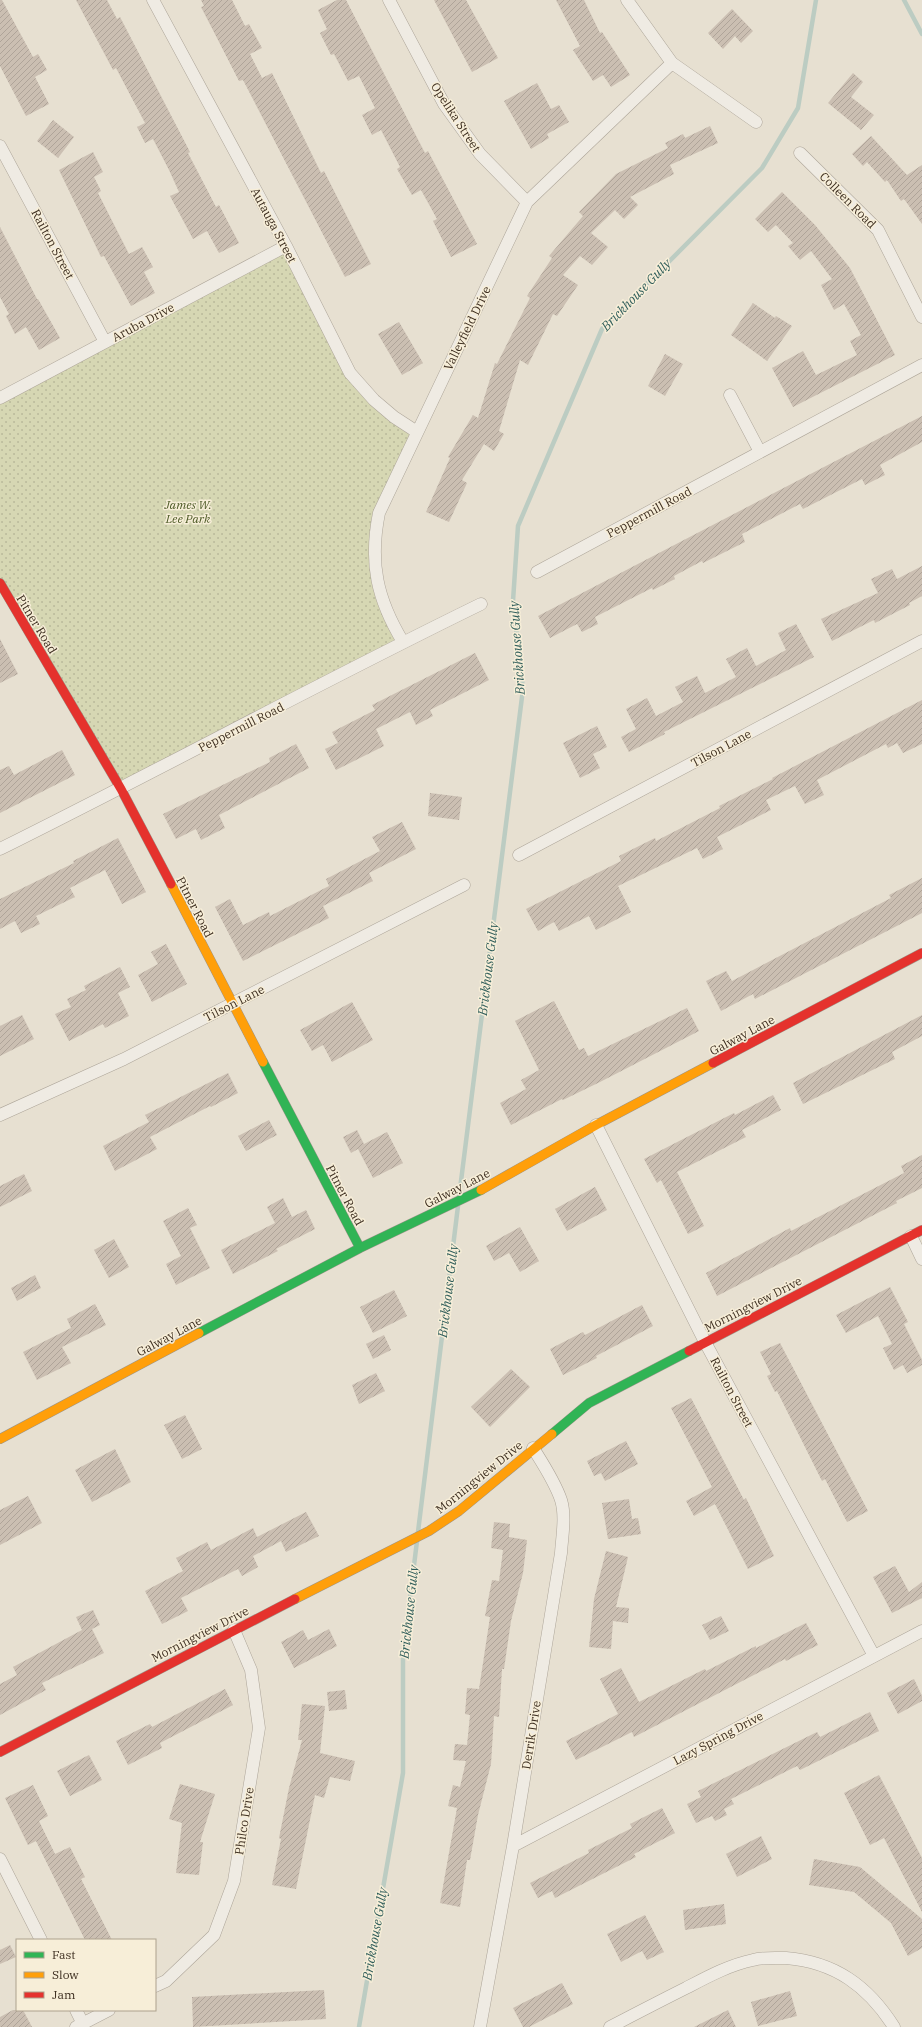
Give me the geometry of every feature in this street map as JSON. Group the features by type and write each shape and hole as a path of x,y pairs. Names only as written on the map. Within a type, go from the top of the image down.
{"street":[{"name":"Autauga Street","path":"153,0 286,246 350,373 374,400 394,417 417,432"},
{"name":"Opelika Street","path":"390,0 444,104 480,154 527,202"},
{"path":"627,0 672,63 756,122"},
{"name":"Valleyfield Drive","path":"403,642 386,608 375,573 373,554 374,535 379,513 527,202 672,63"},
{"name":"Railton Street","path":"0,146 105,342"},
{"name":"Colleen Road","path":"800,153 878,230 922,317"},
{"name":"Aruba Drive","path":"0,398 286,246"},
{"name":"Peppermill Road","path":"537,572 922,365"},
{"path":"730,394 760,452"},
{"name":"Pitner Road","path":"0,583 4,599 121,789 232,1005 360,1248"},
{"name":"Peppermill Road","path":"0,849 121,789 403,642 481,604"},
{"name":"Tilson Lane","path":"519,855 922,641"},
{"name":"Tilson Lane","path":"0,1115 124,1059 464,885"},
{"name":"Galway Lane","path":"0,1439 360,1248 476,1193 596,1125 922,953"},
{"name":"Railton Street","path":"596,1125 705,1342 874,1656"},
{"name":"Morningview Drive","path":"0,1752 234,1630 429,1531 459,1511 589,1403 922,1230"},
{"path":"911,1236 922,1258"},
{"name":"Derrik Drive","path":"480,2027 513,1846 561,1553 563,1522 561,1501 551,1477 533,1448"},
{"name":"Philco Drive","path":"156,1986 166,1981 214,1935 234,1881 259,1728 251,1670 234,1630"},
{"name":"Lazy Spring Drive","path":"513,1846 922,1631"},
{"path":"0,1859 40,1939"},
{"path":"610,2027 723,1970 754,1959 775,1958 810,1961 837,1970 860,1985 876,2002 894,2027"},
{"path":"76,2011 79,2025 107,2011"}],"green space":[{"name":"James W. Lee Park","path":"286,246 350,373 417,432 379,513 373,554 403,642 121,789 0,583 0,398"}],"building":[{"path":"0,0 2,0 33,57 38,54 47,70 35,77 49,104 26,116 0,66"},
{"path":"76,0 107,0 117,19 120,17 190,152 188,153 216,207 219,205 239,243 219,253 207,231 193,239 170,196 179,192 169,170 153,139 145,143 137,127 145,123 116,68 113,70"},
{"path":"201,0 232,0 245,26 249,24 262,48 250,54 262,78 272,73 321,173 324,171 371,264 345,277 243,80 239,81 201,7 204,6"},
{"path":"337,0 346,0 425,153 428,151 477,244 451,257 433,221 437,219 421,190 412,195 397,169 400,167 381,130 372,135 362,115 375,108 359,76 348,81 334,54 331,55 320,33 327,29 318,10"},
{"path":"434,0 466,0 498,58 472,72"},
{"path":"556,0 584,0 600,33 602,32 630,75 611,87 603,75 593,81 573,50 580,46"},
{"path":"732,9 753,31 741,43 735,36 723,49 708,33"},
{"path":"853,73 863,82 851,97 874,115 861,130 828,103"},
{"path":"537,83 551,109 559,105 569,122 547,134 549,138 531,149 504,101"},
{"path":"53,120 74,137 58,158 37,141"},
{"path":"710,126 718,143 670,165 674,174 630,197 638,205 624,219 615,210 591,233 608,247 592,265 580,256 563,275 578,285 557,316 553,314 528,365 520,360 499,431 504,434 494,451 484,444 462,480 467,483 449,522 426,512 450,458 448,457 473,415 478,418 495,363 497,364 530,298 527,296 552,258 549,256 583,216 579,212 616,174 668,148 665,143 683,134 685,138"},
{"path":"871,136 907,175 922,165 922,224 904,199 901,201 887,180 885,182 867,162 863,166 852,154"},
{"path":"93,152 103,172 94,177 101,191 98,193 129,254 142,247 153,267 144,272 155,293 131,306 104,256 101,257 59,170"},
{"path":"782,192 815,225 850,268 895,355 793,407 772,368 803,351 816,375 857,355 850,341 861,335 844,304 834,310 821,285 832,279 811,251 800,260 788,246 793,243 776,225 768,232 755,219"},
{"path":"0,227 37,299 60,338 39,350 26,327 15,334 6,316 9,314 0,297"},
{"path":"753,303 775,318 776,316 792,326 767,361 731,335"},
{"path":"399,322 423,363 402,375 378,334"},
{"path":"665,354 683,364 665,396 648,386"},
{"path":"922,416 922,442 880,465 885,475 865,485 862,479 803,509 800,504 742,534 745,542 703,563 702,561 674,576 675,579 653,590 652,588 595,617 598,624 582,632 577,624 550,638 538,616"},
{"path":"922,566 922,596 909,603 910,605 875,623 874,620 832,641 821,619 878,593 871,579 892,569 897,579"},
{"path":"796,624 814,657 664,732 665,734 629,752 621,737 636,729 626,709 647,698 656,716 683,702 675,687 697,676 705,693 736,677 726,659 747,648 756,666 786,650 778,633"},
{"path":"0,639 18,674 0,683"},
{"path":"475,653 489,680 430,710 433,716 416,725 410,712 376,729 384,746 336,770 325,749 338,743 332,732 375,710 372,705"},
{"path":"922,700 922,744 903,753 897,743 888,748 886,744 817,780 824,795 805,804 795,786 766,800 771,810 717,837 723,849 703,859 697,848 618,886 631,912 596,930 589,916 559,931 554,922 538,931 526,909 621,861 619,856 655,838 656,841 720,808 719,806"},
{"path":"597,726 607,747 593,754 600,768 580,778 563,743"},
{"path":"296,744 309,768 219,815 225,828 201,840 196,829 176,839 163,814 270,762 269,758"},
{"path":"62,750 75,775 0,813 0,770 9,766 14,775"},
{"path":"430,793 462,797 459,820 428,816"},
{"path":"402,822 416,849 369,873 373,881 323,906 329,918 243,961 215,907 230,899 243,925 269,912 270,916 329,886 326,879 380,851 372,837"},
{"path":"118,838 146,892 122,904 105,870 70,888 75,897 36,916 40,924 21,933 15,921 0,929 0,899 74,863 73,861"},
{"path":"922,878 922,913 755,999 753,994 721,1011 706,981 726,971 732,981 891,898 889,895"},
{"path":"166,944 187,984 152,1002 138,975 158,964 151,952"},
{"path":"120,967 130,987 118,993 129,1016 105,1028 103,1024 69,1041 55,1014 71,1007 67,999 86,990 84,986"},
{"path":"554,1001 579,1050 584,1048 588,1056 687,1008 699,1031 600,1082 563,1100 562,1099 511,1125 500,1103 526,1089 521,1080 539,1070 515,1021"},
{"path":"352,1002 373,1040 332,1062 323,1045 312,1051 300,1030"},
{"path":"22,1015 34,1039 0,1056 0,1026"},
{"path":"922,1015 922,1036 892,1052 895,1059 803,1104 793,1083"},
{"path":"228,1073 238,1093 150,1137 157,1149 115,1171 103,1146 149,1122 145,1115"},
{"path":"773,1095 781,1110 742,1130 746,1137 677,1172 704,1226 688,1234 661,1180 657,1183 644,1159 734,1113 735,1115"},
{"path":"269,1120 277,1135 246,1151 238,1136"},
{"path":"357,1130 364,1144 387,1132 403,1163 373,1178 358,1149 351,1153 343,1137"},
{"path":"922,1155 922,1188 896,1201 897,1203 717,1296 706,1273 790,1228 791,1231 904,1173 901,1166"},
{"path":"24,1174 32,1191 0,1207 0,1186"},
{"path":"595,1187 607,1210 567,1231 555,1209"},
{"path":"283,1198 292,1217 306,1210 315,1229 276,1249 278,1251 233,1274 221,1250 275,1223 267,1207"},
{"path":"188,1208 197,1225 190,1228 210,1268 176,1285 166,1264 181,1256 163,1221"},
{"path":"520,1227 539,1261 520,1272 509,1253 494,1261 486,1246"},
{"path":"114,1239 129,1267 109,1278 94,1250"},
{"path":"35,1275 41,1288 17,1301 11,1288"},
{"path":"890,1287 908,1322 904,1324 922,1360 922,1365 907,1373 903,1365 894,1370 883,1348 892,1344 878,1316 846,1333 836,1315"},
{"path":"394,1290 407,1316 373,1333 360,1307"},
{"path":"95,1304 106,1325 62,1347 71,1363 37,1380 23,1352 71,1328 67,1319"},
{"path":"642,1305 653,1326 596,1356 597,1358 563,1375 550,1349 583,1332 585,1335"},
{"path":"384,1335 391,1350 373,1359 366,1344"},
{"path":"780,1343 868,1511 847,1522 825,1479 822,1481 777,1391 775,1392 767,1376 771,1374 760,1352"},
{"path":"511,1369 530,1387 490,1427 471,1407"},
{"path":"376,1373 385,1391 359,1404 352,1385"},
{"path":"691,1398 744,1500 746,1498 774,1556 748,1569 715,1504 694,1516 686,1501 712,1487 671,1408"},
{"path":"185,1415 202,1449 182,1459 164,1425"},
{"path":"626,1441 638,1464 605,1481 601,1473 594,1476 587,1461"},
{"path":"115,1449 131,1482 92,1502 75,1470"},
{"path":"28,1496 42,1523 0,1545 0,1510"},
{"path":"629,1499 632,1519 638,1518 641,1534 608,1539 602,1503"},
{"path":"306,1512 319,1536 286,1552 281,1541 253,1556 258,1567 242,1576 238,1569 181,1598 188,1611 162,1624 145,1591 183,1571 176,1558 207,1542 211,1550 253,1528 257,1537"},
{"path":"494,1522 510,1524 509,1537 527,1540 523,1573 511,1621 504,1669 502,1669 499,1717 494,1716 491,1764 478,1815 470,1860 467,1860 460,1907 440,1903 457,1808 448,1806 453,1785 460,1787 466,1761 453,1760 455,1744 467,1745 470,1715 465,1714 467,1688 479,1689 490,1617 485,1616 492,1580 499,1581 503,1550 491,1548"},
{"path":"606,1551 628,1557 616,1607 629,1608 628,1623 613,1621 611,1649 589,1647 594,1599"},
{"path":"895,1566 909,1592 922,1582 922,1598 892,1613 873,1577"},
{"path":"93,1610 100,1625 92,1629 104,1653 42,1683 46,1690 0,1715 0,1684 17,1675 13,1667 82,1630 76,1617"},
{"path":"721,1616 729,1631 710,1640 702,1625"},
{"path":"806,1623 818,1645 786,1661 785,1659 634,1737 632,1732 576,1760 566,1741 618,1714 600,1679 621,1668 639,1702 705,1669 706,1671"},
{"path":"329,1629 337,1646 294,1668 281,1642 303,1630 308,1640"},
{"path":"914,1679 922,1696 922,1701 898,1714 887,1693"},
{"path":"225,1689 233,1705 160,1743 162,1748 128,1765 116,1741 150,1724 152,1727"},
{"path":"345,1690 347,1709 329,1711 327,1692"},
{"path":"302,1704 325,1706 320,1753 355,1761 350,1781 330,1777 324,1798 315,1795 296,1889 272,1885 281,1839 279,1838 289,1788 302,1740 298,1740"},
{"path":"870,1712 879,1731 800,1770 797,1766 731,1799 734,1804 724,1809 727,1815 715,1821 712,1816 696,1823 687,1804 701,1797 698,1791 817,1732 820,1737"},
{"path":"89,1755 102,1780 70,1796 57,1771"},
{"path":"879,1775 922,1858 922,1912 884,1838 870,1845 844,1793"},
{"path":"180,1784 215,1794 200,1842 203,1842 199,1875 176,1873 182,1823 169,1819"},
{"path":"33,1785 48,1816 39,1821 55,1854 70,1847 85,1877 81,1879 111,1939 85,1939 36,1841 28,1845 5,1798"},
{"path":"662,1808 675,1833 634,1854 636,1857 555,1898 552,1891 538,1898 530,1883 589,1853 588,1850 632,1828 630,1824"},
{"path":"761,1836 772,1859 737,1877 726,1854"},
{"path":"814,1859 860,1867 922,1919 922,1948 908,1956 891,1923 854,1892 809,1885"},
{"path":"724,1904 726,1924 685,1930 683,1910"},
{"path":"645,1915 664,1952 647,1960 642,1951 621,1962 607,1934"},
{"path":"10,1945 16,1957 0,1964 0,1950"},
{"path":"562,1983 573,2004 529,2027 523,2027 513,2008"},
{"path":"324,1990 326,2019 193,2027 192,1997"},
{"path":"790,1991 797,2016 758,2026 751,2002"},
{"path":"13,2010 24,2011 32,2027 0,2027 0,2017"},
{"path":"728,2010 736,2027 694,2027"}],"waterway":[{"name":"Brickhouse Gully","path":"459,1197 523,689 513,601 518,526 602,329 762,168 798,108 816,0"},
{"path":"904,0 922,34"},
{"name":"Brickhouse Gully","path":"418,1532 458,1206"},
{"name":"Brickhouse Gully","path":"359,2027 403,1773 403,1655 417,1541"}],"traffic: fast":[{"path":"263,1062 360,1248"},
{"path":"199,1333 360,1248 481,1190"},
{"path":"552,1434 589,1403 689,1351"}],"traffic: slow":[{"path":"171,884 263,1062"},
{"path":"481,1190 596,1125 713,1063"},
{"path":"0,1439 199,1333"},
{"path":"295,1599 429,1531 459,1511 552,1434"}],"traffic: jam":[{"path":"0,583 121,789 171,884"},
{"path":"713,1063 922,953"},
{"path":"689,1351 922,1230"},
{"path":"0,1752 295,1599"}]}
